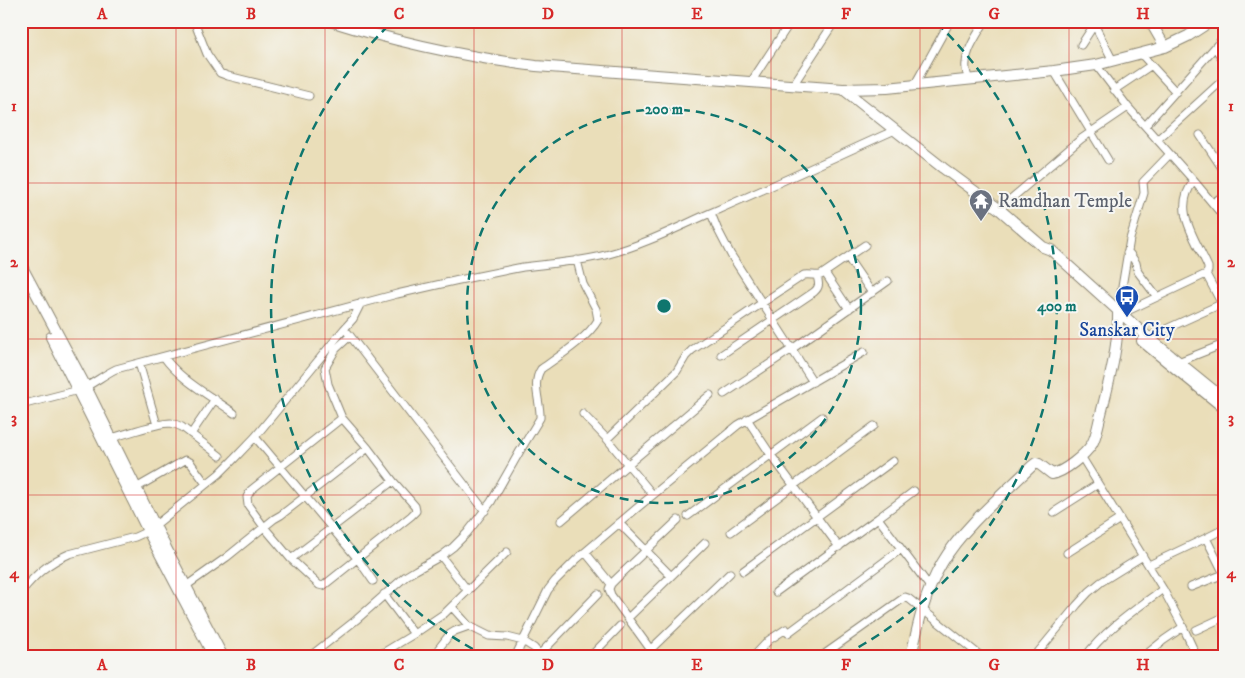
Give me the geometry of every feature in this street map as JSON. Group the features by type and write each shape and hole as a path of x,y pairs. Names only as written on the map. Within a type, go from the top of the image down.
{"street":[{"path":"194,21 207,54 220,73 308,96"},
{"path":"330,21 384,37 440,50 536,66 843,89 914,86 1096,65 1165,47 1188,36 1212,21"},
{"path":"752,82 791,21"},
{"path":"793,85 835,21"},
{"path":"914,86 950,21"},
{"path":"969,80 966,69 967,58 971,46 985,21"},
{"path":"1150,21 1165,47"},
{"path":"1081,45 1095,23"},
{"path":"1095,23 1113,61"},
{"path":"1145,126 1224,36"},
{"path":"1215,47 1224,62"},
{"path":"1140,54 1176,92"},
{"path":"1096,65 1128,107 1224,217"},
{"path":"1114,90 1150,66"},
{"path":"1054,71 1108,160"},
{"path":"1157,140 1224,79"},
{"path":"843,89 943,168 999,209 1046,249 1051,250 1145,339 1224,408"},
{"path":"999,209 1070,148 1128,107"},
{"path":"21,406 82,389 109,372 361,303 442,283 525,267 577,260 618,251 651,239 895,130"},
{"path":"1200,135 1224,171"},
{"path":"911,657 922,609 930,587 943,561 972,523 1036,463 1052,474 1056,473 1070,465 1092,444 1106,397 1117,337 1127,253 1133,226 1144,193 1143,182 1170,154"},
{"path":"1119,315 1206,274 1208,271 1185,213 1185,199 1188,189 1194,181"},
{"path":"1213,203 1224,195"},
{"path":"711,212 731,255 814,382"},
{"path":"607,439 677,371 692,350 804,275 817,276 825,273 865,245"},
{"path":"1127,253 1130,254 1136,263 1138,272 1156,298"},
{"path":"848,258 872,293"},
{"path":"309,657 356,620 384,594 416,570 453,547 485,511 540,418 537,375 577,342 598,320 596,309 581,277 577,260"},
{"path":"21,265 214,657"},
{"path":"825,273 849,309"},
{"path":"1145,339 1222,306 1206,274"},
{"path":"721,355 817,290 819,285 817,276"},
{"path":"21,280 111,438 136,488 152,529 186,586 223,657"},
{"path":"724,394 792,349 888,281"},
{"path":"21,592 44,568 60,558 135,537 152,529 206,484 255,437 353,319 361,303"},
{"path":"344,329 485,511"},
{"path":"342,418 251,490 247,497 248,505 291,559 319,585 323,586 416,511 415,506 342,418 328,384 325,368 336,349 350,336"},
{"path":"1145,339 1222,396"},
{"path":"1178,362 1224,344"},
{"path":"514,657 554,581 585,552 653,494 747,419 864,352"},
{"path":"164,357 174,370 234,413"},
{"path":"139,364 157,425"},
{"path":"561,521 710,395"},
{"path":"191,434 215,399"},
{"path":"583,414 607,439 653,494"},
{"path":"688,516 822,417"},
{"path":"747,419 793,486 839,547"},
{"path":"111,438 170,423 176,424 220,456"},
{"path":"731,532 874,426"},
{"path":"255,437 357,558 373,581"},
{"path":"186,586 226,558 368,448"},
{"path":"1081,456 1163,588 1184,627 1197,657"},
{"path":"136,488 185,460 190,462 206,484"},
{"path":"743,571 893,460"},
{"path":"291,559 393,481"},
{"path":"1054,512 1098,484"},
{"path":"776,592 914,491"},
{"path":"878,518 930,587"},
{"path":"1067,553 1120,519"},
{"path":"656,657 610,592 609,587 678,520"},
{"path":"619,523 671,576"},
{"path":"1149,565 1224,529"},
{"path":"1192,588 1224,574 1206,538"},
{"path":"628,618 704,543"},
{"path":"753,657 769,640 787,631 901,549"},
{"path":"376,657 452,608 507,552"},
{"path":"585,552 611,584"},
{"path":"441,556 468,591"},
{"path":"1034,657 1089,592 1101,582 1143,556"},
{"path":"651,649 730,573"},
{"path":"1085,657 1096,643 1118,623 1163,588"},
{"path":"384,594 414,634"},
{"path":"452,608 469,626 489,636 507,637 523,641 534,648 541,656 598,594"},
{"path":"826,653 905,597 982,657"},
{"path":"1196,630 1224,617"},
{"path":"432,657 450,634 469,626"},
{"path":"590,657 620,626"},
{"path":"1143,657 1184,627"}],"place":[{"name":"Ramdhan Temple","path":"981,222"},
{"name":"Sanskar City","path":"1127,318"}]}
